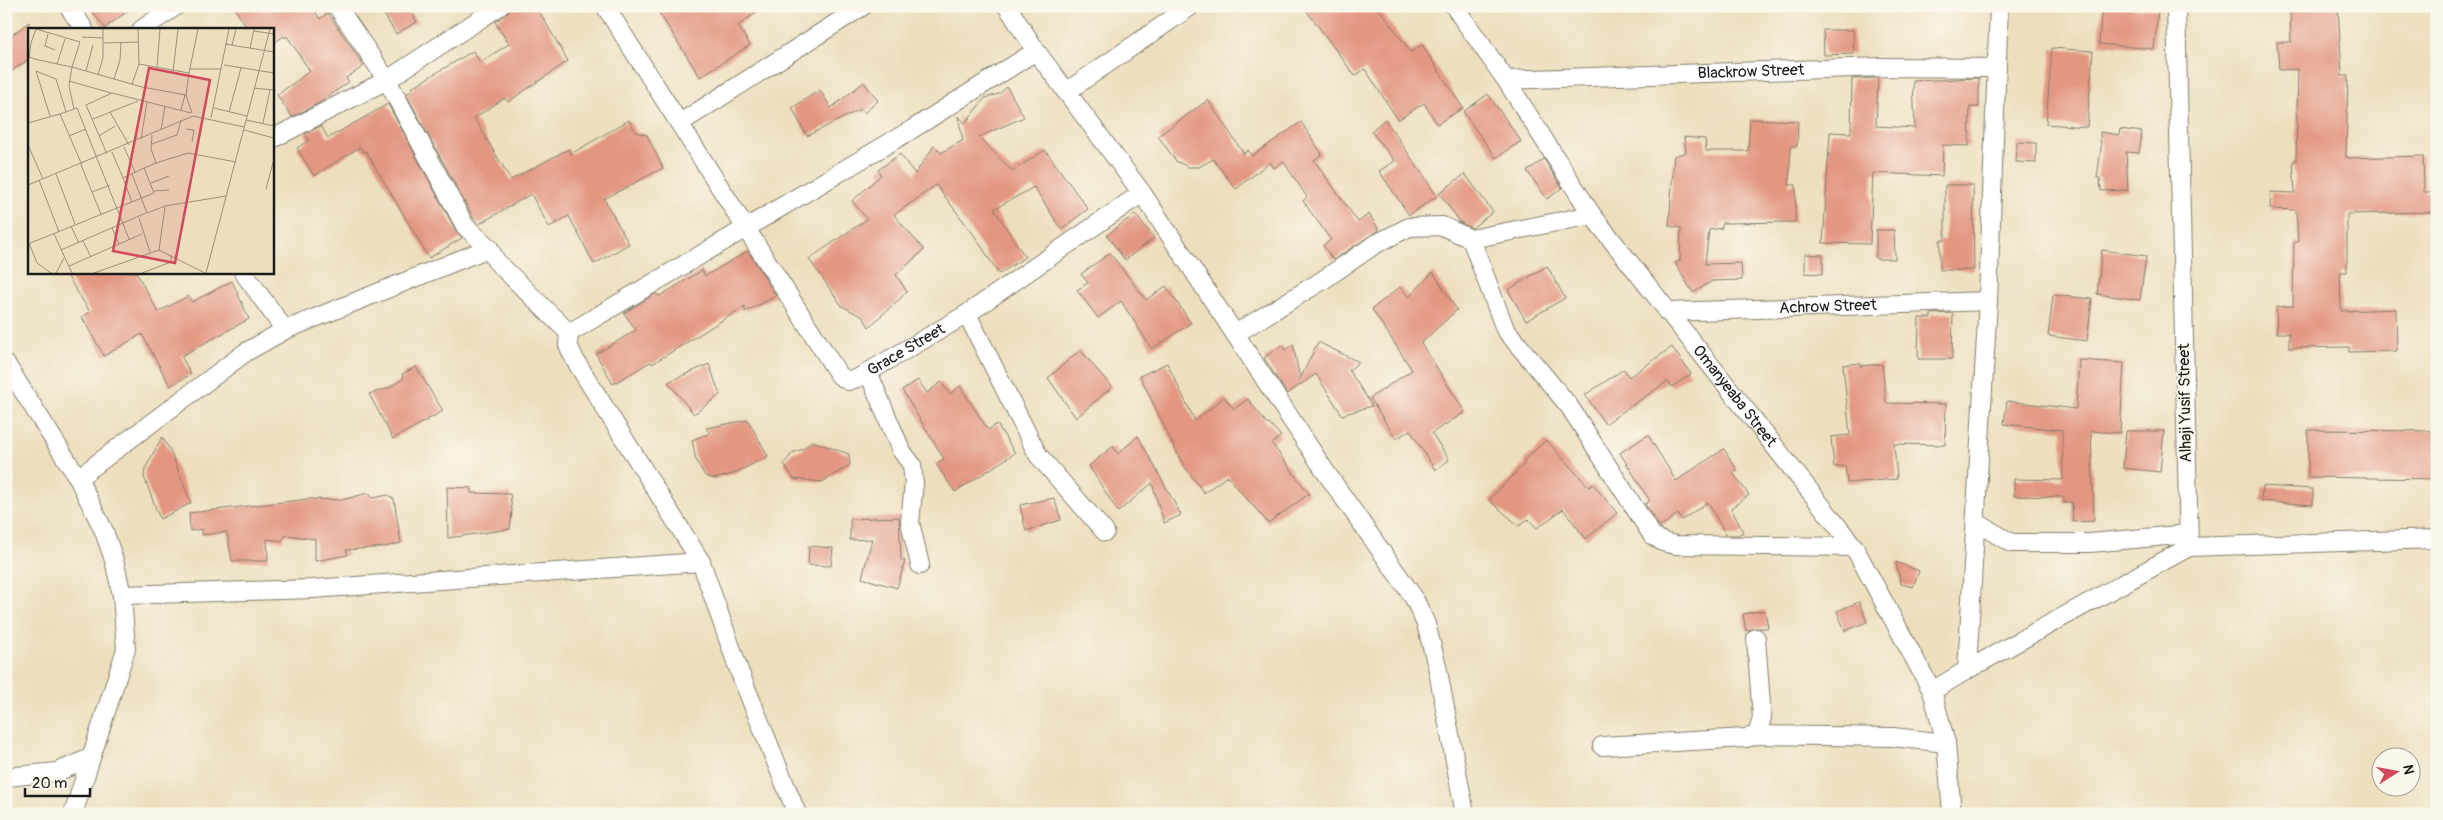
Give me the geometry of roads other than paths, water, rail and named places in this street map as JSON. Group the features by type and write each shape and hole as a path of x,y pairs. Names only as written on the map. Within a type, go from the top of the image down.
{"street":[{"path":"68,6 83,28"},
{"path":"143,28 176,6"},
{"path":"337,6 387,80 465,226 489,248 496,261 569,333"},
{"path":"274,138 387,80 500,6"},
{"name":"Grace Street","path":"605,6 747,227 839,375 848,381 868,372 968,314 1142,193"},
{"path":"680,123 862,6"},
{"path":"1007,6 1036,51 1142,193 1326,474 1414,598 1426,624 1436,666 1465,814"},
{"path":"1066,92 1191,6"},
{"name":"Omanyeaba Street","path":"1454,6 1506,80 1592,215 1854,547 1932,690 1946,743 1952,814"},
{"path":"1967,670 1988,301 1999,6"},
{"name":"Alhaji Yusif Street","path":"2176,6 2189,541"},
{"path":"569,333 911,130 1036,51"},
{"name":"Blackrow Street","path":"1506,80 1882,67 1997,68"},
{"path":"1235,334 1323,280 1374,245 1409,227 1442,226 1471,238 1592,215"},
{"path":"1471,238 1505,329 1569,406 1652,535 1663,542 1675,545 1854,547"},
{"path":"78,478 246,352 285,330 489,248"},
{"path":"244,274 285,330"},
{"name":"Achrow Street","path":"1667,312 1988,301"},
{"path":"968,314 1038,455 1105,532"},
{"path":"569,333 568,345 575,360 701,562 740,673 797,814"},
{"path":"6,364 78,478 106,538 114,560 122,595 126,649 73,814"},
{"path":"868,372 901,450 912,465 914,483 910,522 920,565"},
{"path":"1976,522 2011,543 2437,539"},
{"path":"1932,690 2189,541"},
{"path":"122,595 312,588 701,562"},
{"path":"1756,638 1762,718 1757,735"},
{"path":"1602,746 1746,738 1757,735 1893,737 1946,743"},
{"path":"6,777 57,772 90,758"}]}
